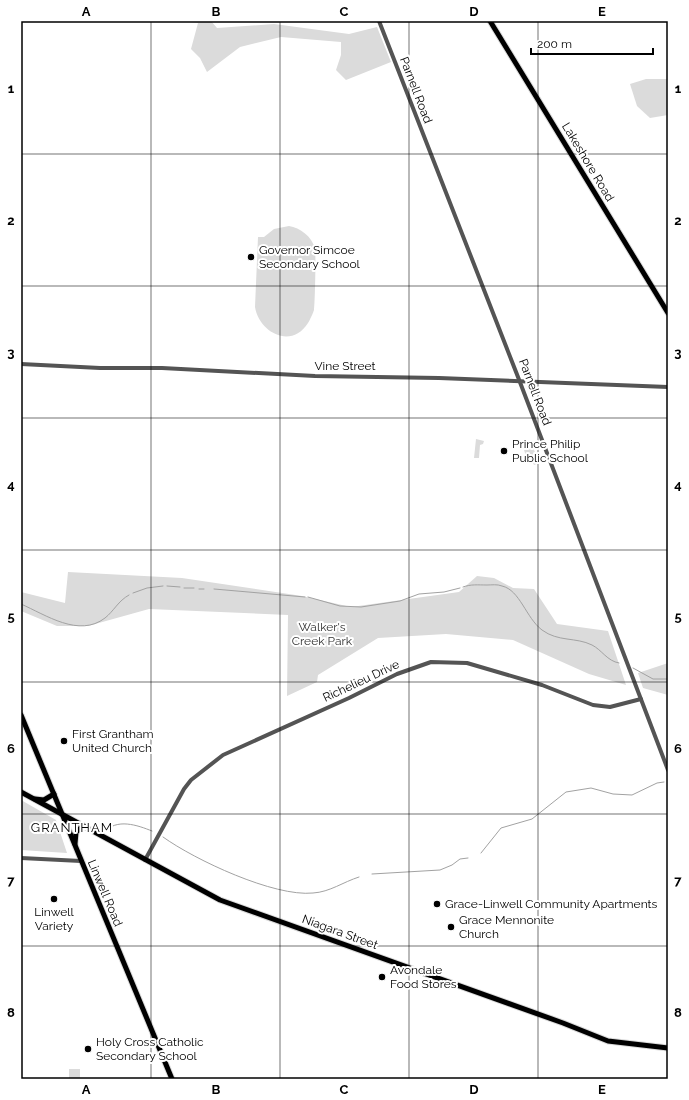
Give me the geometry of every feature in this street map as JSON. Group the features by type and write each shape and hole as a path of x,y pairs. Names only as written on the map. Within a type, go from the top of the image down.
{"main road":[{"name":"Lakeshore Road","path":"490,21 668,313"},
{"name":"Linwell Road","path":"21,715 80,861 172,1079"},
{"name":"Niagara Street","path":"21,792 82,827 220,900 563,1023 608,1041 668,1048"},
{"path":"32,799 44,800 54,794"},
{"path":"76,849 76,832 82,827"}],"street":[{"name":"Parnell Road","path":"379,21 520,382 668,770"},
{"name":"Vine Street","path":"21,364 100,368 162,368 315,376 388,376 668,387"},
{"name":"Richelieu Drive","path":"145,860 184,789 191,780 223,755 349,698 397,674 431,662 467,663 542,685 593,705 610,707 641,699"},
{"path":"21,858 80,861"}],"green space":[{"path":"181,21 211,21 217,28 274,24 349,34 377,27 391,62 346,80 336,70 341,55 341,42 281,37 240,47 207,72 200,58 191,49 198,23"},
{"path":"646,79 668,79 668,115 650,118 637,106 630,84"},
{"path":"289,226 305,233 311,240 315,249 315,298 314,310 308,323 301,331 293,335 285,336 269,330 258,316 255,307 258,237 264,237 274,229"},
{"path":"476,439 484,441 483,444 480,445 479,458 474,458"},
{"path":"533,447 539,463 534,465 531,458 527,459 524,450"},
{"name":"Walker's Creek Park","path":"68,572 182,578 302,596 351,607 459,592 477,576 494,578 513,588 534,589 557,624 608,631 626,685 589,674 513,640 446,634 378,638 318,675 317,682 287,696 288,615 149,609 88,626 57,626 21,611 21,592 65,603"},
{"path":"668,663 668,695 643,688 638,673"},
{"path":"21,800 56,820 67,853 21,850"},
{"path":"69,1069 80,1069 80,1079 69,1079"}],"waterway":[{"path":"463,587 472,585 500,585 514,593 536,625 548,634 592,645 608,658 619,663"},
{"path":"133,593 147,588 163,586"},
{"path":"167,586 180,587"},
{"path":"184,588 194,588"},
{"path":"308,597 340,606 361,607 400,601 419,594 444,592 460,588"},
{"path":"199,589 204,589"},
{"path":"214,589 305,597"},
{"path":"21,604 63,623 84,626 95,624 105,618 122,600 129,595"},
{"path":"633,668 653,679 668,679"},
{"path":"481,853 501,828 532,819 566,792 591,788 613,794 632,795 657,783 664,782"},
{"path":"104,832 115,825 121,824 134,825 152,831"},
{"path":"163,837 194,856 235,875 257,883 297,893 313,893 331,889 359,877"},
{"path":"372,874 440,870 452,865 460,859 468,858"}],"place":[{"name":"Governor Simcoe Secondary School","path":"251,257"},
{"name":"Prince Philip Public School","path":"504,451"},
{"name":"First Grantham United Church","path":"64,741"},
{"name":"Linwell Variety","path":"54,899"},
{"name":"Grace-Linwell Community Apartments","path":"437,904"},
{"name":"Grace Mennonite Church","path":"451,927"},
{"name":"Avondale Food Stores","path":"382,977"},
{"name":"Holy Cross Catholic Secondary School","path":"88,1049"}],"district":[{"name":"GRANTHAM","path":"72,827"}]}
